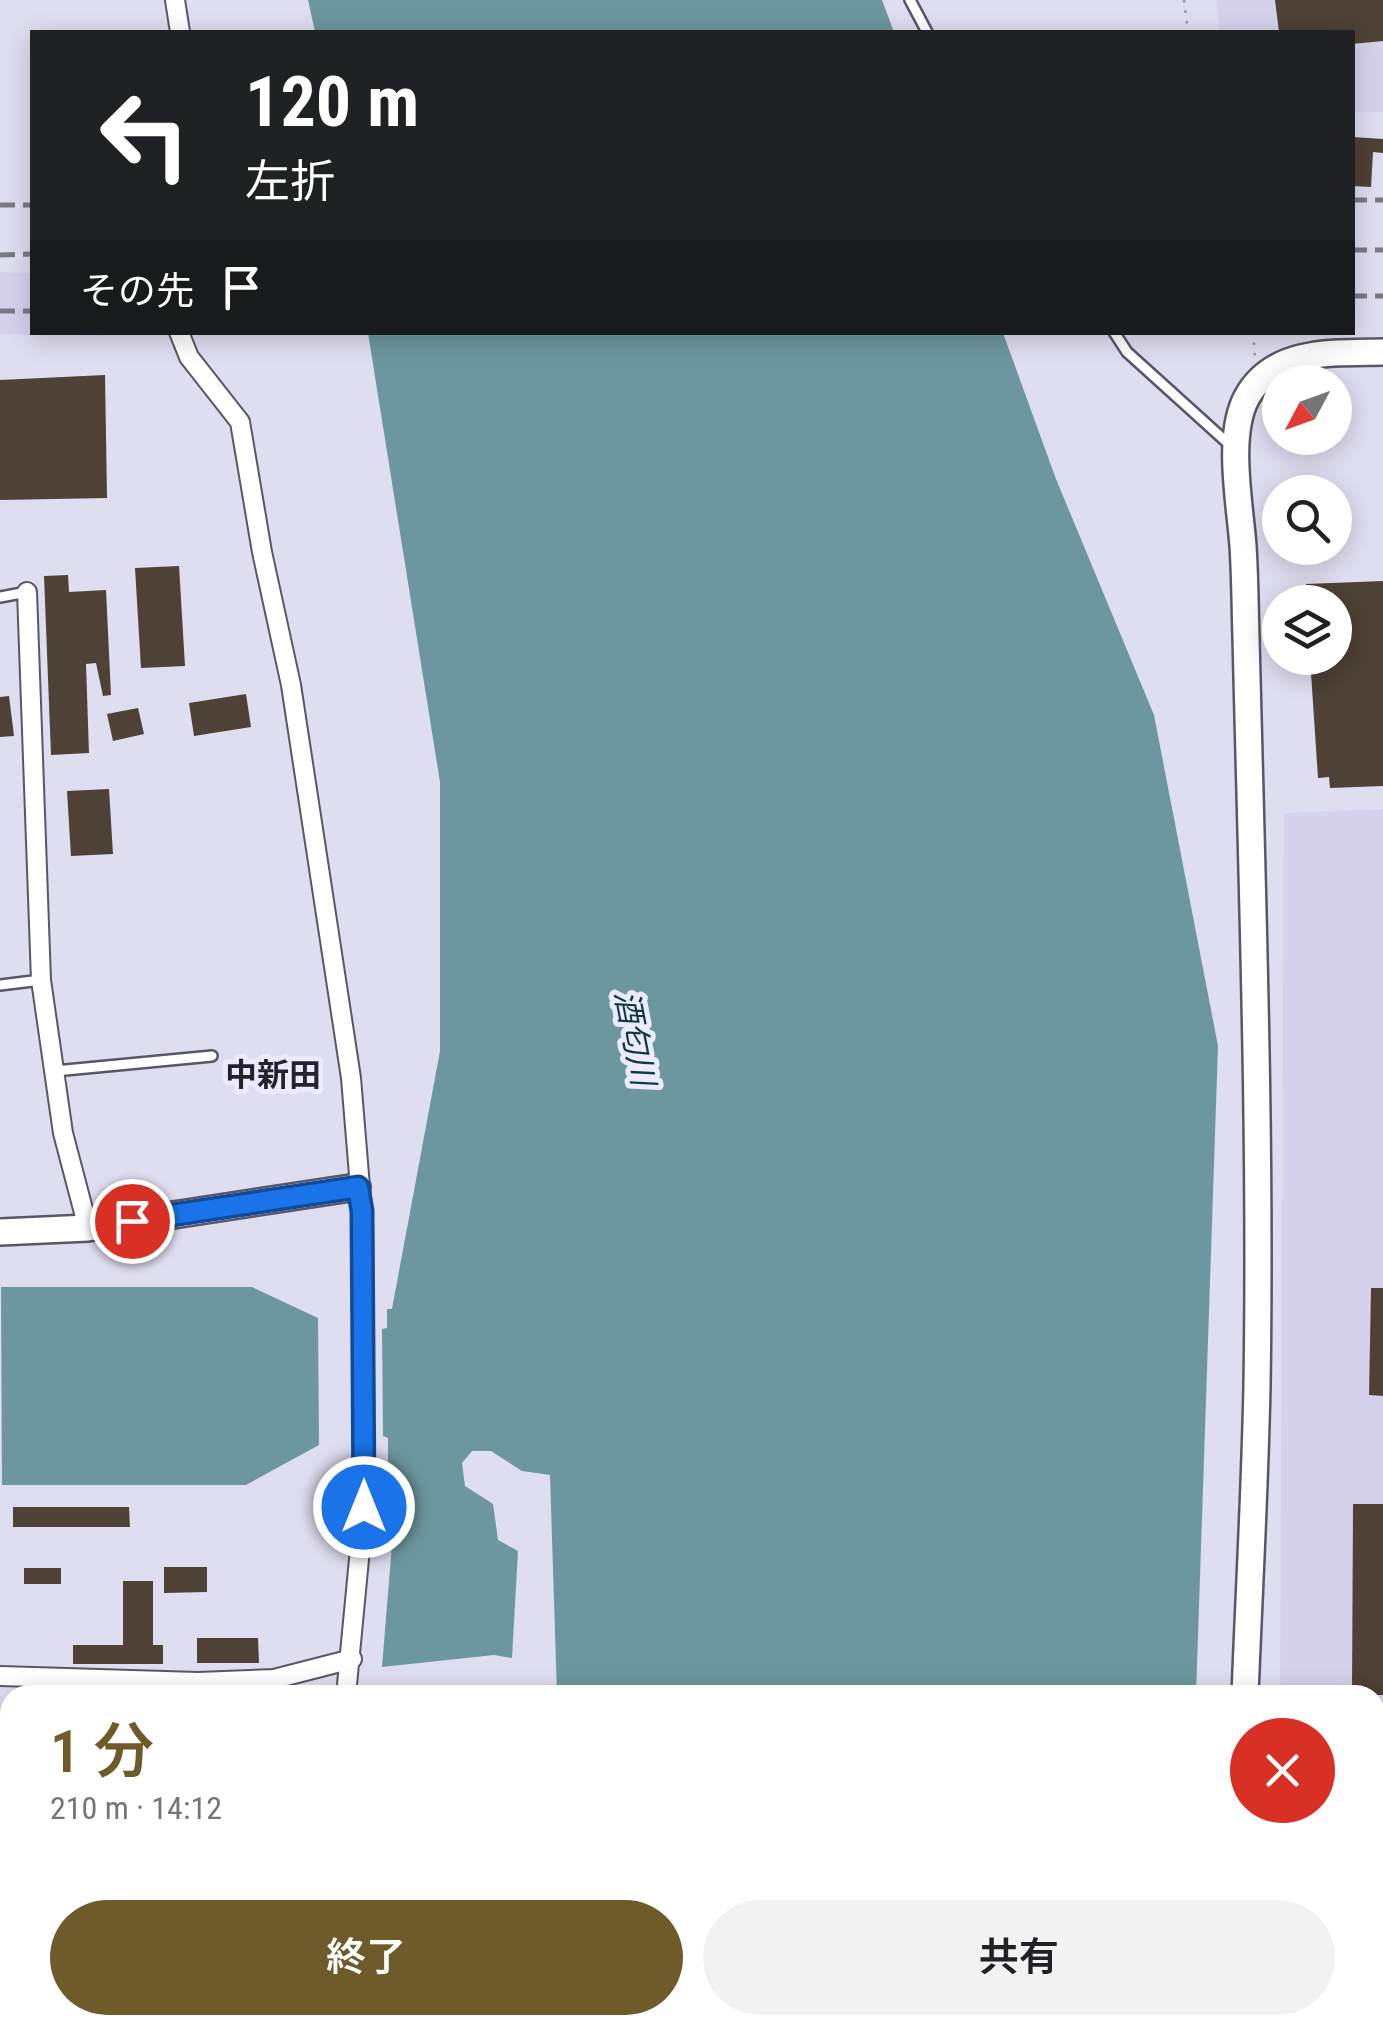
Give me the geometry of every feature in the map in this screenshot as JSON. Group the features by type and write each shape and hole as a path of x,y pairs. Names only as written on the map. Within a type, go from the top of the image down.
{"street":[{"path":"175,0 180,30"},
{"path":"180,335 189,358 240,422 262,552 291,685 350,1078 362,1211 364,1507 348,1685"},
{"path":"1245,1685 1257,1385 1250,807 1237,451 1240,414 1264,376 1295,358 1383,352"},
{"path":"27,592 41,980 52,1072 88,1228"},
{"path":"2,1226 88,1228 358,1187"},
{"path":"279,1685 352,1659"},
{"path":"0,1676 243,1685"}],"lane":[{"path":"910,0 926,30"},
{"path":"1116,335 1127,352 1237,451"},
{"path":"0,597 27,592"},
{"path":"0,985 41,980"},
{"path":"52,1072 212,1056"}],"path":[{"path":"1184,0 1188,30"}],"shaded area":[{"path":"1216,0 1383,0 1383,112 1355,112 1355,30 1220,30"},
{"path":"0,272 30,273 30,335 0,334"},
{"path":"1383,809 1383,1685 1280,1685 1284,813"}],"water":[{"path":"308,0 882,0 893,30 315,30"},
{"name":"酒匂川","path":"368,335 1004,335 1056,479 1154,715 1218,1046 1196,1685 557,1685 550,1475 522,1471 491,1451 472,1451 462,1463 465,1486 493,1504 498,1540 518,1551 512,1658 494,1655 382,1667 397,1483 388,1479 388,1438 383,1436 382,1329 387,1328 387,1309 392,1309 440,1051 440,782"},
{"path":"1,1287 252,1287 318,1318 319,1445 246,1485 2,1485"}],"building":[{"path":"1275,0 1383,0 1383,41 1355,44 1355,30 1279,30"},
{"path":"1355,137 1383,139 1383,153 1373,152 1371,187 1355,186"},
{"path":"105,375 107,498 0,500 0,380"},
{"path":"179,566 185,666 141,668 135,568"},
{"path":"68,575 69,592 106,590 111,695 103,696 96,663 86,664 89,753 51,755 44,576"},
{"path":"1383,581 1383,786 1330,788 1329,777 1318,778 1311,675 1352,675 1352,585 1306,584"},
{"path":"246,694 251,727 194,736 189,703"},
{"path":"9,696 14,736 0,737 0,697"},
{"path":"138,708 144,734 113,741 107,714"},
{"path":"109,789 113,854 71,856 67,791"},
{"path":"1371,1288 1383,1288 1383,1396 1369,1395"},
{"path":"1353,1504 1383,1504 1383,1685 1352,1685"},
{"path":"13,1507 129,1507 130,1527 13,1527"},
{"path":"164,1567 207,1567 207,1592 164,1593"},
{"path":"24,1568 61,1568 61,1584 24,1584"},
{"path":"123,1581 153,1581 153,1645 163,1645 163,1664 73,1664 73,1645 123,1645"},
{"path":"197,1638 258,1638 259,1663 197,1663"}],"railway":[{"path":"1355,200 1383,200"},
{"path":"0,205 30,205"},
{"path":"1355,250 1383,250"},
{"path":"0,255 30,254"},
{"path":"1355,296 1383,296"},
{"path":"0,311 30,311"}],"district":[{"name":"中新田","path":"273,1075"}],"route":[{"path":"132,1221 358,1187 362,1211 364,1507"}]}
